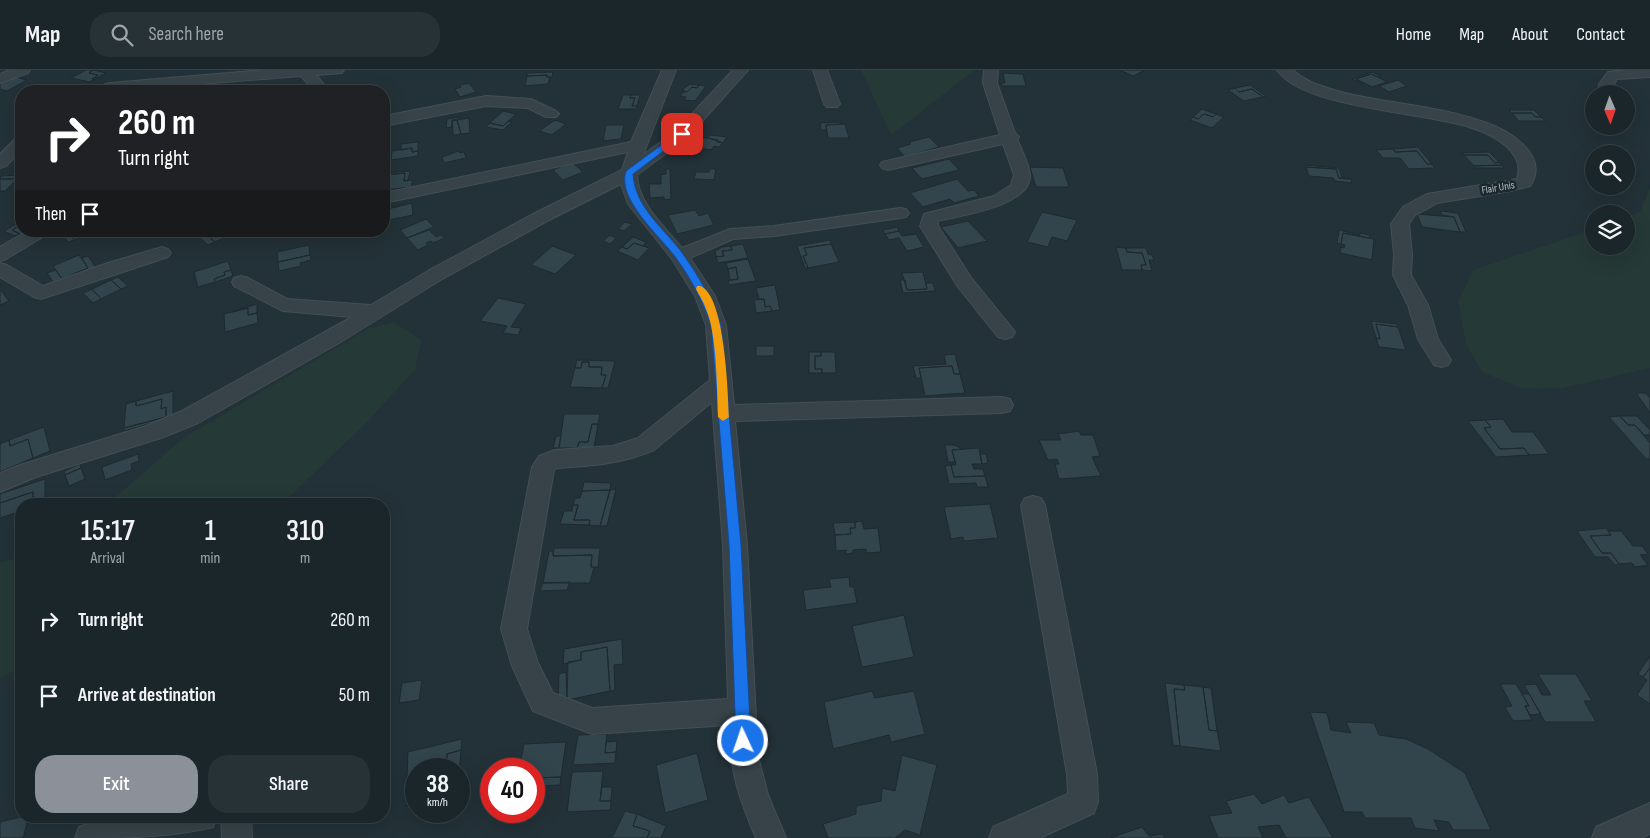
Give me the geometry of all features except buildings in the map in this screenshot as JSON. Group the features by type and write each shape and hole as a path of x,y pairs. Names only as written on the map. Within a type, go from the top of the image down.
{"street":[{"path":"0,80 23,70"},
{"path":"117,85 157,70"},
{"path":"198,85 305,71 337,70"},
{"path":"669,70 638,145 629,173 629,185 637,204 679,256 705,296 712,310 716,325 735,545 744,756 753,796 770,838"},
{"path":"0,483 28,471 152,432 190,417 375,312 435,275 526,225 629,173 682,134 741,70"},
{"path":"820,70 832,104"},
{"path":"991,70 990,83 1011,137 1022,174 1019,187 1000,200 930,218 929,226 965,283 1004,332"},
{"name":"Flair Unis","path":"1284,70 1288,76 1300,84 1315,89 1361,101 1419,110 1475,124 1503,136 1522,152 1528,161 1528,173 1524,182 1511,186 1433,198 1409,211 1400,224 1403,254 1402,275 1418,305 1428,339 1442,360"},
{"path":"1640,70 1650,72"},
{"path":"305,71 317,85"},
{"path":"1606,85 1613,75 1650,72"},
{"path":"390,120 486,100 531,104 551,114"},
{"path":"888,165 1011,137"},
{"path":"390,197 638,145"},
{"path":"0,163 15,148"},
{"path":"679,256 730,234 774,231 900,213"},
{"path":"0,255 30,237"},
{"path":"0,268 38,293 42,293 115,267 162,253"},
{"path":"241,282 283,305 375,312"},
{"path":"722,382 646,444 634,450 620,454 547,462 544,466 514,629 525,666 543,702 592,721 742,711"},
{"path":"723,413 1002,405"},
{"path":"1004,838 1063,813 1082,802 1082,774 1033,505"},
{"path":"1607,838 1650,818"},
{"path":"90,838 166,823"},
{"path":"236,823 237,838"}],"green space":[{"path":"861,70 975,70 891,135"},
{"path":"1650,188 1650,368 1563,388 1523,389 1482,372 1466,344 1458,301 1473,270 1585,232 1585,255 1635,255 1635,214 1640,212"},
{"path":"394,322 421,340 415,370 366,423 288,498 115,498 183,438 368,329"},
{"path":"15,559 15,670 0,678 0,563"}],"slow traffic":[{"path":"700,289 712,310 716,325 722,382 723,417"}],"route":[{"path":"682,134 629,173 629,185 637,204 679,256 705,296 712,310 716,325 735,545 743,741"}]}
